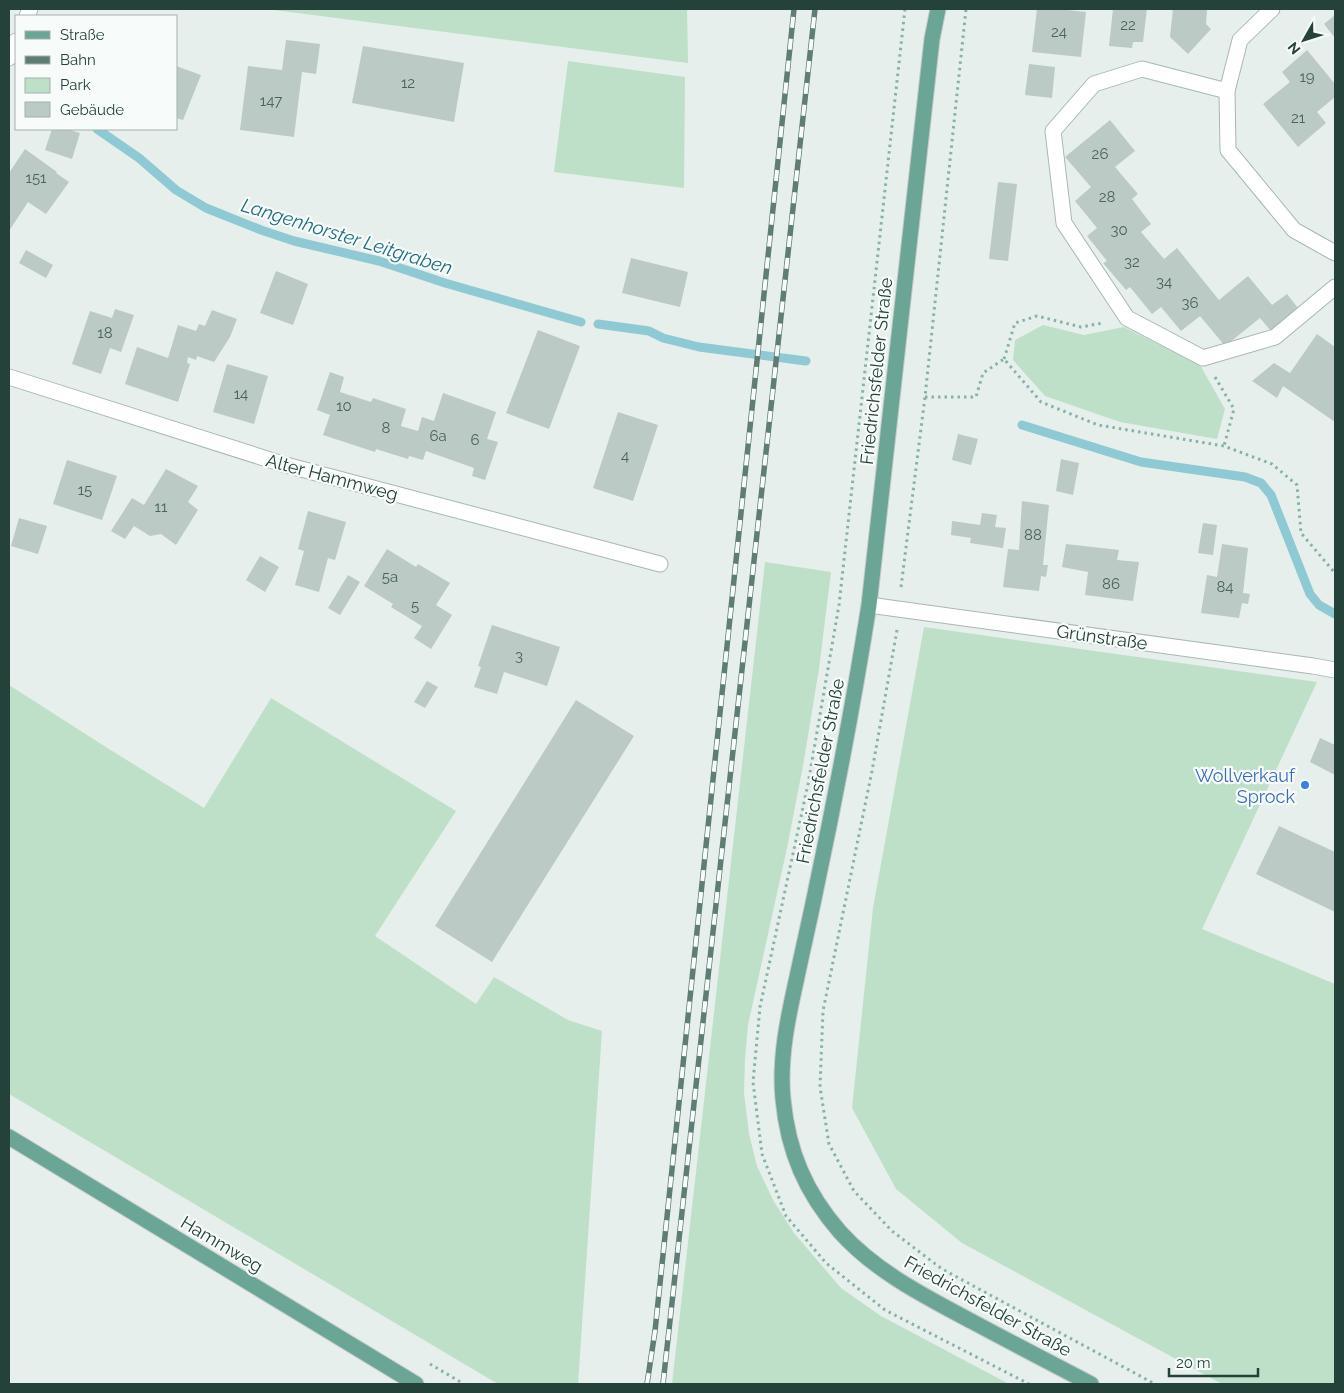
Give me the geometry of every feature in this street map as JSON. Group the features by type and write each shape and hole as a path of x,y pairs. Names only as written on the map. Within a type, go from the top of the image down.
{"main road":[{"name":"Friedrichsfelder Straße","path":"938,9 932,39 868,605 858,678 838,790 788,1016 782,1058 783,1098 789,1135 800,1172 818,1204 841,1232 864,1255 902,1282 934,1301 1091,1384"},
{"name":"Hammweg","path":"9,1137 416,1384"}],"street":[{"path":"1272,9 1240,40 1227,91 1228,150 1294,230 1335,253"},
{"path":"9,58 15,43"},
{"path":"1227,91 1142,69 1094,84 1053,131 1064,223 1127,318 1204,358 1275,337 1335,287"},
{"name":"Alter Hammweg","path":"9,376 286,465 660,564"},
{"name":"Grünstraße","path":"868,605 1335,670"}],"path":[{"path":"966,9 925,397 902,577 901,609 872,771 823,1011 820,1086 829,1144 854,1191 892,1231 942,1269 1154,1384"},
{"path":"925,397 976,397 983,373 1004,359 1014,323 1037,316 1081,328 1127,318"},
{"path":"1204,358 1234,409 1224,446"},
{"path":"1004,359 1041,402 1098,425 1224,446 1272,464 1297,485 1301,533 1335,573"}],"green space":[{"path":"266,9 687,9 688,63"},
{"path":"568,61 685,77 684,188 554,172"},
{"path":"1043,325 1084,335 1124,327 1200,365 1225,409 1217,439 1120,422 1045,396 1013,360 1015,340"},
{"path":"765,562 831,572 819,669 803,766 748,1025 744,1093 749,1134 757,1166 773,1200 794,1233 841,1288 881,1316 1009,1384 672,1384"},
{"path":"924,627 1317,682 1202,929 1335,984 1335,1384 1222,1384 962,1243 896,1189 852,1108 873,908"},
{"path":"9,685 204,808 271,698 456,811 375,936 476,1004 494,977 568,1020 602,1031 578,1384 498,1384 9,1094"}],"building":[{"path":"1037,9 1086,12 1081,57 1032,52"},
{"path":"1113,9 1147,9 1143,42 1133,42 1132,48 1109,46"},
{"path":"1173,9 1207,9 1206,24 1211,29 1188,54 1170,37"},
{"path":"1335,15 1335,38 1324,24"},
{"path":"286,40 320,44 316,74 302,72 294,137 240,130 248,66 282,70"},
{"path":"363,46 464,63 454,122 352,103"},
{"path":"1307,50 1335,84 1335,97 1317,112 1326,123 1298,147 1263,104 1290,82 1282,72"},
{"path":"1029,64 1055,67 1052,98 1025,95"},
{"path":"178,67 201,75 183,120 178,119"},
{"path":"1110,120 1135,151 1115,167 1138,194 1132,199 1151,224 1141,232 1164,259 1177,248 1219,300 1248,276 1272,305 1287,294 1298,308 1271,331 1260,318 1225,346 1200,316 1181,331 1161,307 1152,314 1130,287 1126,290 1103,263 1107,261 1087,236 1097,228 1075,201 1091,187 1065,157"},
{"path":"52,130 70,130 80,133 72,159 45,150"},
{"path":"25,149 69,182 46,214 28,202 9,231 9,173"},
{"path":"998,182 1017,184 1008,261 989,259"},
{"path":"26,250 53,265 46,278 19,263"},
{"path":"631,258 688,272 680,307 622,293"},
{"path":"276,271 308,284 293,325 260,313"},
{"path":"115,309 134,315 121,352 110,348 101,374 72,364 90,311 112,318"},
{"path":"212,310 237,319 230,337 214,362 197,356 196,360 188,357 187,363 190,364 178,402 125,384 137,347 168,358 178,325 196,331 199,324 205,326"},
{"path":"538,330 580,346 549,429 506,413"},
{"path":"1317,334 1335,347 1335,422 1283,386 1277,398 1252,381 1274,363 1290,373"},
{"path":"227,364 268,376 254,424 213,412"},
{"path":"330,372 344,377 340,392 371,402 373,398 406,409 401,426 418,431 422,417 434,421 443,393 496,412 487,439 498,442 485,480 472,476 474,468 426,451 423,460 409,456 408,459 376,449 375,452 323,435 330,415 317,410"},
{"path":"618,412 658,425 633,501 593,488"},
{"path":"958,434 978,439 971,465 952,460"},
{"path":"1061,459 1079,463 1073,495 1056,491"},
{"path":"67,460 117,476 102,520 53,504"},
{"path":"166,469 198,486 188,502 198,510 176,545 161,534 150,536 134,526 125,539 111,531 132,498 144,505"},
{"path":"1022,501 1049,505 1043,565 1048,565 1046,577 1041,576 1039,591 1003,587 1008,549 1019,550"},
{"path":"308,511 346,522 335,560 328,558 319,592 295,585 304,551 298,549"},
{"path":"982,513 997,515 995,527 1006,528 1003,548 970,543 971,538 951,535 952,521 980,525"},
{"path":"19,518 47,526 38,554 11,546"},
{"path":"1203,523 1217,525 1213,555 1198,553"},
{"path":"1066,544 1119,550 1117,560 1139,562 1133,601 1085,595 1088,572 1062,567"},
{"path":"1222,544 1248,548 1243,593 1250,594 1248,604 1242,603 1239,618 1201,613 1207,575 1217,577"},
{"path":"387,549 416,567 418,564 450,583 436,605 452,615 431,649 414,638 422,626 391,607 393,604 364,586"},
{"path":"260,556 279,567 265,592 246,580"},
{"path":"348,575 360,582 340,615 328,608"},
{"path":"492,625 560,647 547,686 504,672 497,694 474,687 481,667 478,666"},
{"path":"427,681 438,687 425,708 414,702"},
{"path":"576,700 634,736 492,962 435,926"},
{"path":"1320,738 1335,745 1335,775 1310,762"},
{"path":"1279,826 1335,852 1335,912 1256,874"}],"waterway":[{"name":"Langenhorster Leitgraben","path":"98,130 139,158 176,190 206,208 261,230 294,241 379,261 445,283 581,322"},
{"name":"Langenhorster Leitgraben","path":"598,324 649,331 663,338 699,347 806,361"},
{"name":"Langenhorster Leitgraben","path":"1022,425 1141,462 1245,477 1261,483 1271,495 1310,594 1319,605 1335,614"}],"railway":[{"path":"647,1384 655,1331 794,9"},
{"path":"663,1384 815,9"}],"place":[{"name":"Wollverkauf Sprock","path":"1305,785"}]}
